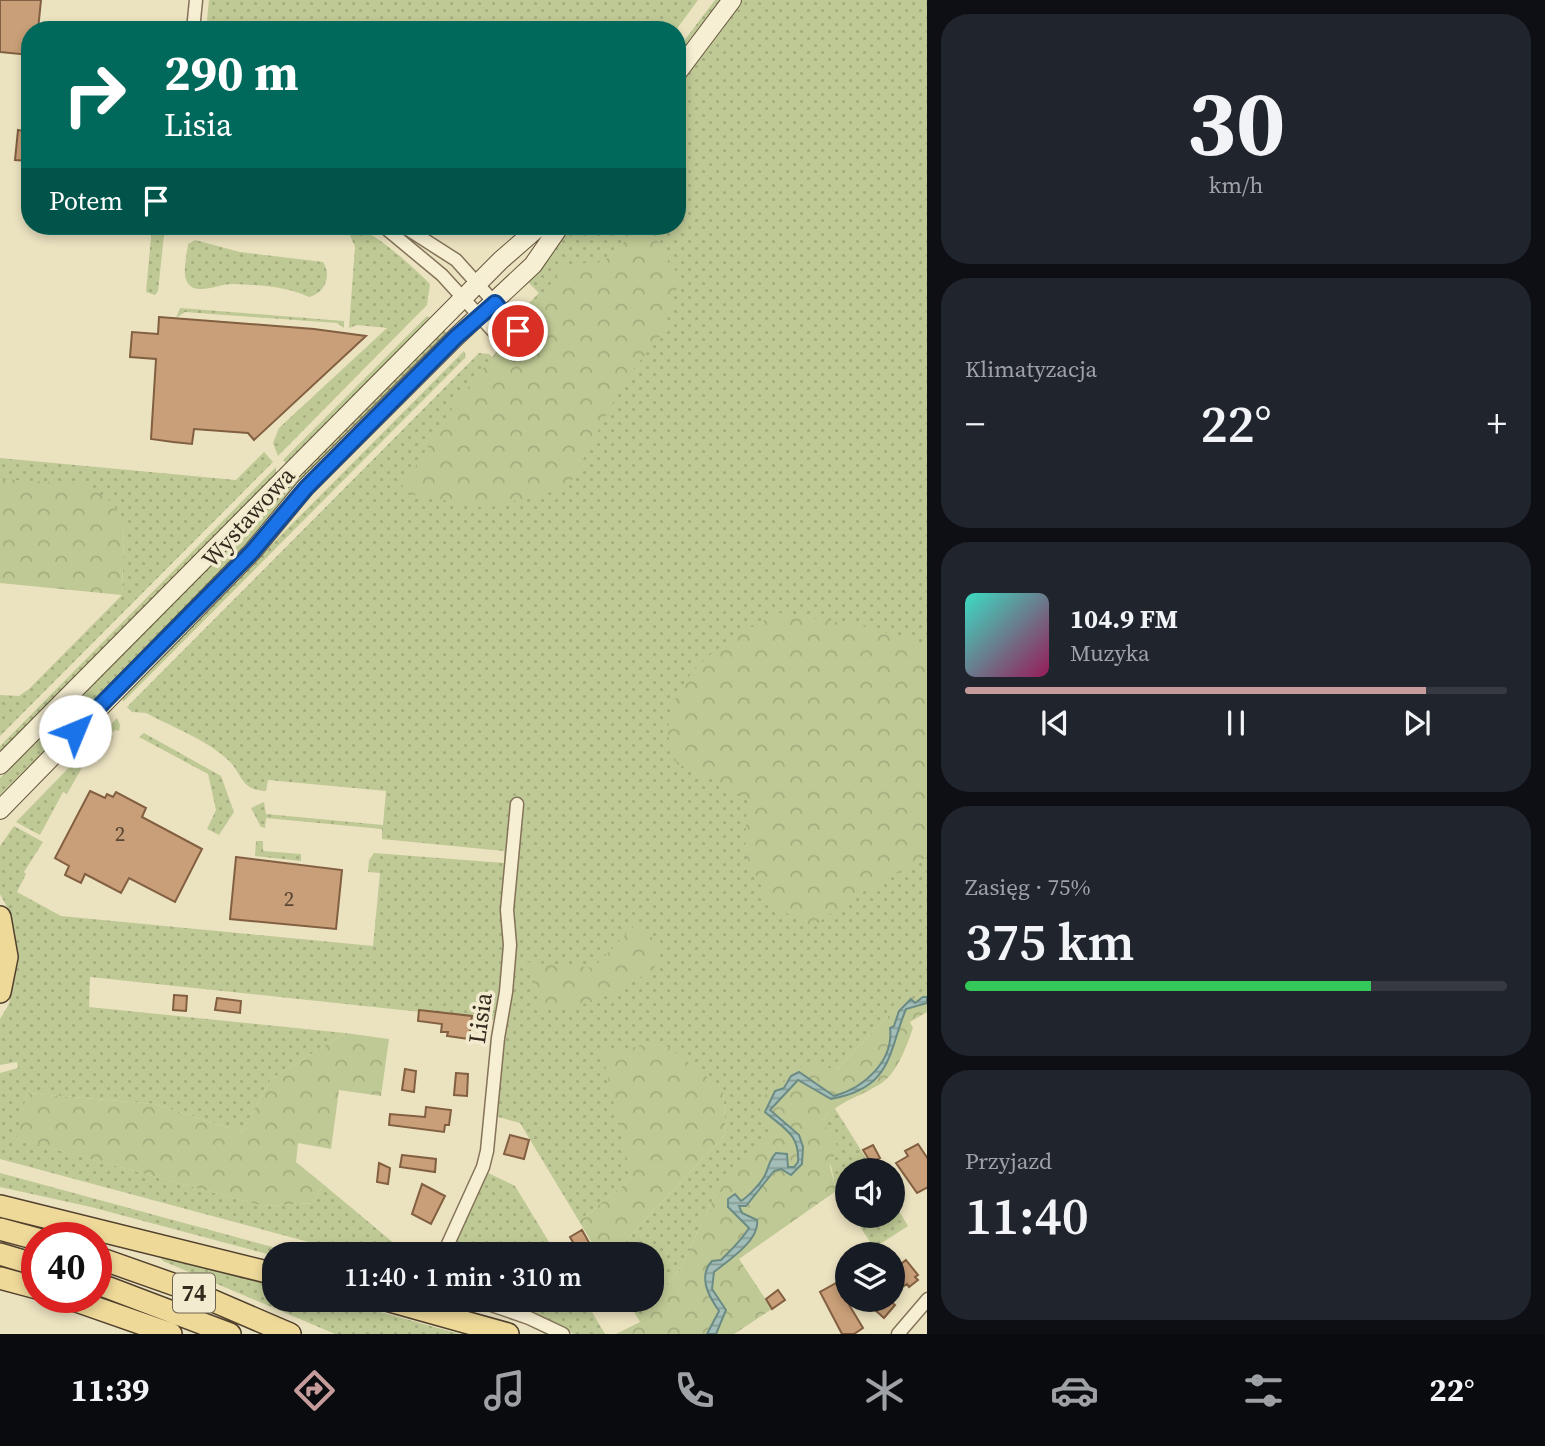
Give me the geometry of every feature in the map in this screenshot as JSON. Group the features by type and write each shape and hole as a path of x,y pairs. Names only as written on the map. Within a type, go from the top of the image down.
{"main road":[{"path":"0,916 7,957 0,992"},
{"path":"5,1205 262,1271"},
{"path":"0,1229 21,1235"},
{"path":"0,1254 21,1260"},
{"name":"74","path":"112,1263 181,1287 290,1334"},
{"path":"0,1278 21,1284"},
{"name":"74","path":"112,1289 230,1334"},
{"path":"430,1312 508,1334"},
{"name":"74","path":"111,1313 171,1334"}],"street":[{"path":"194,21 196,0"},
{"path":"686,61 733,0"},
{"path":"394,235 442,275 514,354"},
{"path":"417,235 456,260 528,340"},
{"name":"Wystawowa","path":"0,765 478,284 530,235"},
{"name":"Wystawowa","path":"0,810 252,552 306,488 540,257 554,235"},
{"name":"Lisia","path":"450,1242 483,1167 487,1151 506,992 510,945 507,910 517,804"},
{"path":"898,1334 927,1299"},
{"path":"512,1312 563,1334"}],"green space":[{"path":"209,0 698,0 683,21 207,21"},
{"path":"715,0 723,0 686,48 686,38"},
{"path":"742,0 927,0 927,991 889,1015 715,1195 681,1267 664,1290 664,1242 624,1242 726,1134 723,1089 625,1147 631,1179 579,1221 520,1123 495,1116 496,1020 90,977 89,1007 345,1033 271,1079 242,1132 154,1104 27,1093 17,1139 263,1206 314,1203 323,1184 392,1242 309,1242 0,1159 0,1073 18,1068 17,1062 0,1065 0,1019 9,1004 18,960 11,914 0,894 0,846 14,826 43,842 24,872 26,874 17,892 61,916 373,946 380,873 368,872 369,860 374,853 504,863 504,851 382,839 382,829 266,818 265,828 261,827 251,808 264,802 266,814 383,825 386,791 268,780 266,791 257,790 246,784 232,764 209,745 146,713 132,712 127,707 479,353 489,354 502,366 542,325 528,312 528,304 539,293 526,280 562,235 686,235 686,73"},
{"path":"151,235 164,235 158,291 155,295 146,292"},
{"path":"350,235 372,235 397,254 430,284 427,305 278,456 273,443 279,428 387,328 357,325 349,328 355,247"},
{"path":"631,235 654,235 680,278 663,333 626,378 568,488 486,508 399,492 457,401 565,266 605,260"},
{"path":"195,240 240,252 323,262 327,278 323,288 309,297 282,288 253,285 228,284 196,288 187,282 185,274 188,244"},
{"path":"180,308 344,321 344,328 337,323 185,312 176,318"},
{"path":"427,316 432,319 286,463 283,460"},
{"path":"444,330 447,334 236,557 0,796 0,778"},
{"path":"464,351 466,357 123,702 123,694"},
{"path":"264,452 273,462 0,736 0,695 19,696 29,689 122,595 124,526 0,479 0,458 236,480"},
{"path":"276,467 276,474 0,754 0,746"},
{"path":"0,479 85,484 113,503 124,526 122,595 0,583"},
{"path":"779,613 867,627 927,645 927,857 850,899 813,927 771,905 745,854 747,800 716,780 677,764 668,731 673,706 693,671 724,644"},
{"path":"117,718 119,731 115,730 111,734 113,737 84,764 67,794 63,792 40,835 16,822"},
{"path":"144,733 221,776 234,812 219,835 207,829 216,810 208,774 139,737"},
{"path":"256,841 263,841 263,851 301,854 301,861 255,856"},
{"path":"637,923 662,947 654,969 614,992 587,1003 558,1008 541,1007 525,962 593,968"},
{"path":"927,991 927,1012 910,1022 913,1028 893,1071 883,1082 835,1108 822,1121 838,1147 830,1166 835,1192 739,1259 772,1309 734,1334 616,1334 640,1322 647,1312 664,1312 664,1290 681,1267 715,1195 773,1133 756,1102 804,1064 837,1069 889,1015"},
{"path":"345,1033 389,1039 381,1096 339,1090 331,1149 298,1143 296,1162 323,1184 314,1203 263,1206 16,1139 27,1093 154,1104 242,1132 271,1079"},
{"path":"663,1043 723,1089 726,1134 624,1242 591,1242 579,1221 631,1179 602,1052"},
{"path":"834,1107 866,1158 835,1158 835,1186 822,1121"},
{"path":"486,1172 515,1186 549,1242 453,1242"},
{"path":"0,1173 262,1244 262,1253 91,1207 0,1187"},
{"path":"861,1228 905,1228 883,1242 870,1242"},
{"path":"160,1256 262,1282 262,1303 163,1261"},
{"path":"283,1312 380,1312 460,1334 335,1334"},
{"path":"529,1312 592,1312 605,1334 574,1334"},
{"path":"634,1312 647,1312 640,1322"}],"water":[{"path":"927,997 927,1003 906,1009 885,1066 866,1086 851,1094 831,1099 798,1080 770,1110 799,1135 803,1147 802,1164 791,1175 781,1169 774,1171 746,1206 739,1206 742,1213 757,1220 757,1227 749,1242 714,1272 712,1289 726,1310 716,1334 707,1334 719,1311 706,1287 708,1267 712,1261 721,1260 749,1228 728,1207 728,1199 735,1194 741,1201 751,1193 763,1178 776,1153 787,1154 788,1167 794,1167 798,1162 793,1138 765,1112 775,1091 784,1088 791,1076 799,1072 834,1096 856,1087 882,1062 890,1040 890,1028 894,1026 899,1011 911,999 915,1003"}],"building":[{"path":"0,0 41,0 39,21 21,21 21,54 0,52"},
{"path":"18,130 21,130 21,160 15,160"},
{"path":"159,317 314,329 366,336 254,440 248,433 194,429 192,444 151,439 156,359 130,357 132,332 158,334"},
{"path":"90,791 105,798 107,794 113,797 116,792 146,808 142,817 202,849 175,902 129,878 121,893 85,874 81,883 65,875 69,866 55,858"},
{"path":"236,857 342,870 336,929 230,919"},
{"path":"174,995 187,996 186,1011 173,1010"},
{"path":"217,998 241,1001 240,1013 215,1010"},
{"path":"419,1010 472,1016 469,1039 447,1036 448,1032 441,1032 442,1024 418,1021"},
{"path":"405,1069 416,1071 414,1092 402,1090"},
{"path":"456,1073 468,1074 467,1096 454,1095"},
{"path":"426,1107 451,1110 449,1125 445,1125 444,1132 389,1125 390,1114 425,1117"},
{"path":"510,1135 529,1140 524,1159 504,1154"},
{"path":"918,1144 927,1158 927,1188 917,1193 905,1176 905,1158 908,1156 905,1151"},
{"path":"873,1145 880,1158 868,1158 863,1150"},
{"path":"402,1155 436,1159 435,1172 400,1167"},
{"path":"379,1163 390,1168 388,1184 377,1182"},
{"path":"422,1184 445,1196 431,1224 412,1214"},
{"path":"582,1230 589,1242 573,1242 570,1237"},
{"path":"905,1261 918,1275 915,1277 918,1280 909,1287 905,1285"},
{"path":"835,1284 835,1312 853,1312 863,1328 854,1334 842,1334 820,1292"},
{"path":"778,1290 785,1300 772,1309 766,1299"},
{"path":"877,1312 889,1312 884,1318"}],"route":[{"path":"75,731 252,552 306,488 456,337 495,303 518,331"}]}
